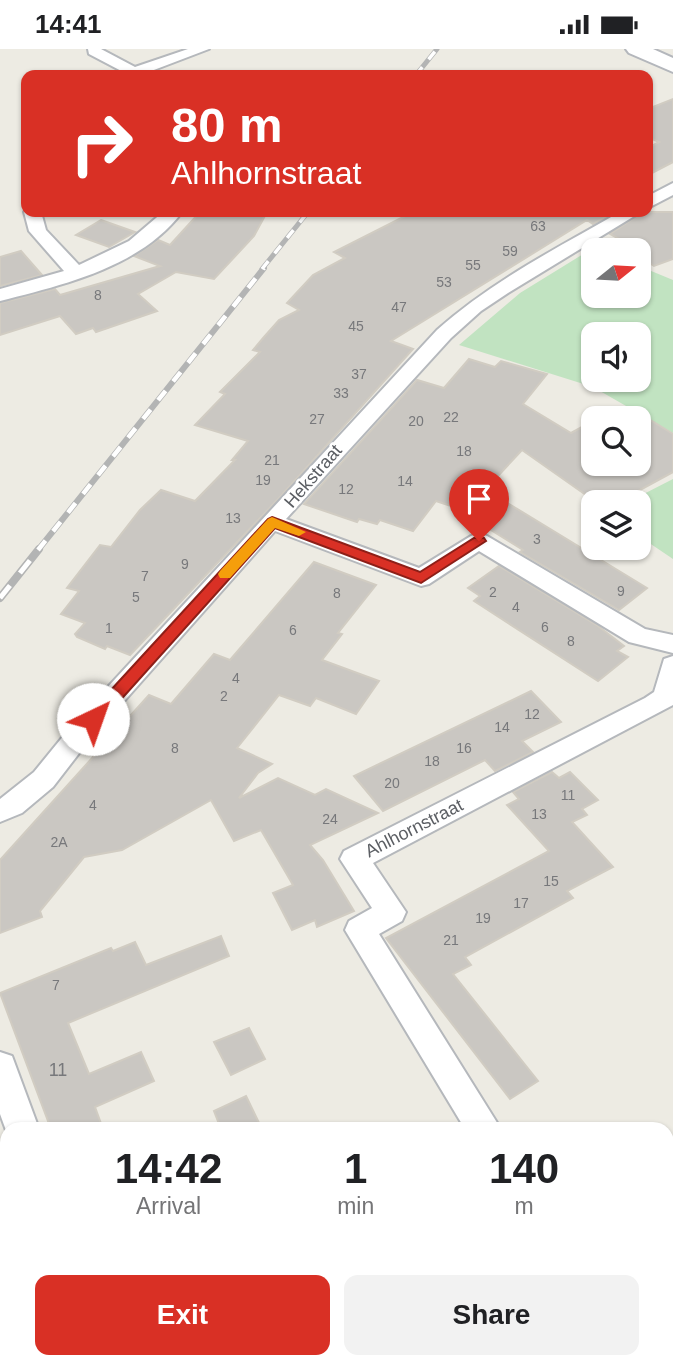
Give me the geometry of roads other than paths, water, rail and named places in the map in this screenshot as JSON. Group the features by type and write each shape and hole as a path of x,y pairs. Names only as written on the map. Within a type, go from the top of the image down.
{"street":[{"path":"147,70 202,49"},
{"path":"636,49 673,66"},
{"path":"94,51 130,70"},
{"path":"653,200 673,188"},
{"path":"34,217 38,231 76,273"},
{"path":"0,295 113,260 144,241 162,217"},
{"name":"Hekstraat","path":"0,811 26,798 78,736 444,334 474,307 574,244 623,217"},
{"path":"272,522 421,578 479,541 638,636 673,644"},
{"name":"Ahlhornstraat","path":"480,1122 360,930 391,912 354,859 654,705 666,697 673,664"},
{"path":"0,1067 20,1122"}],"railway":[{"path":"420,70 437,49"},
{"path":"262,269 304,217"},
{"path":"38,550 264,268"},
{"path":"0,598 39,549"}]}
